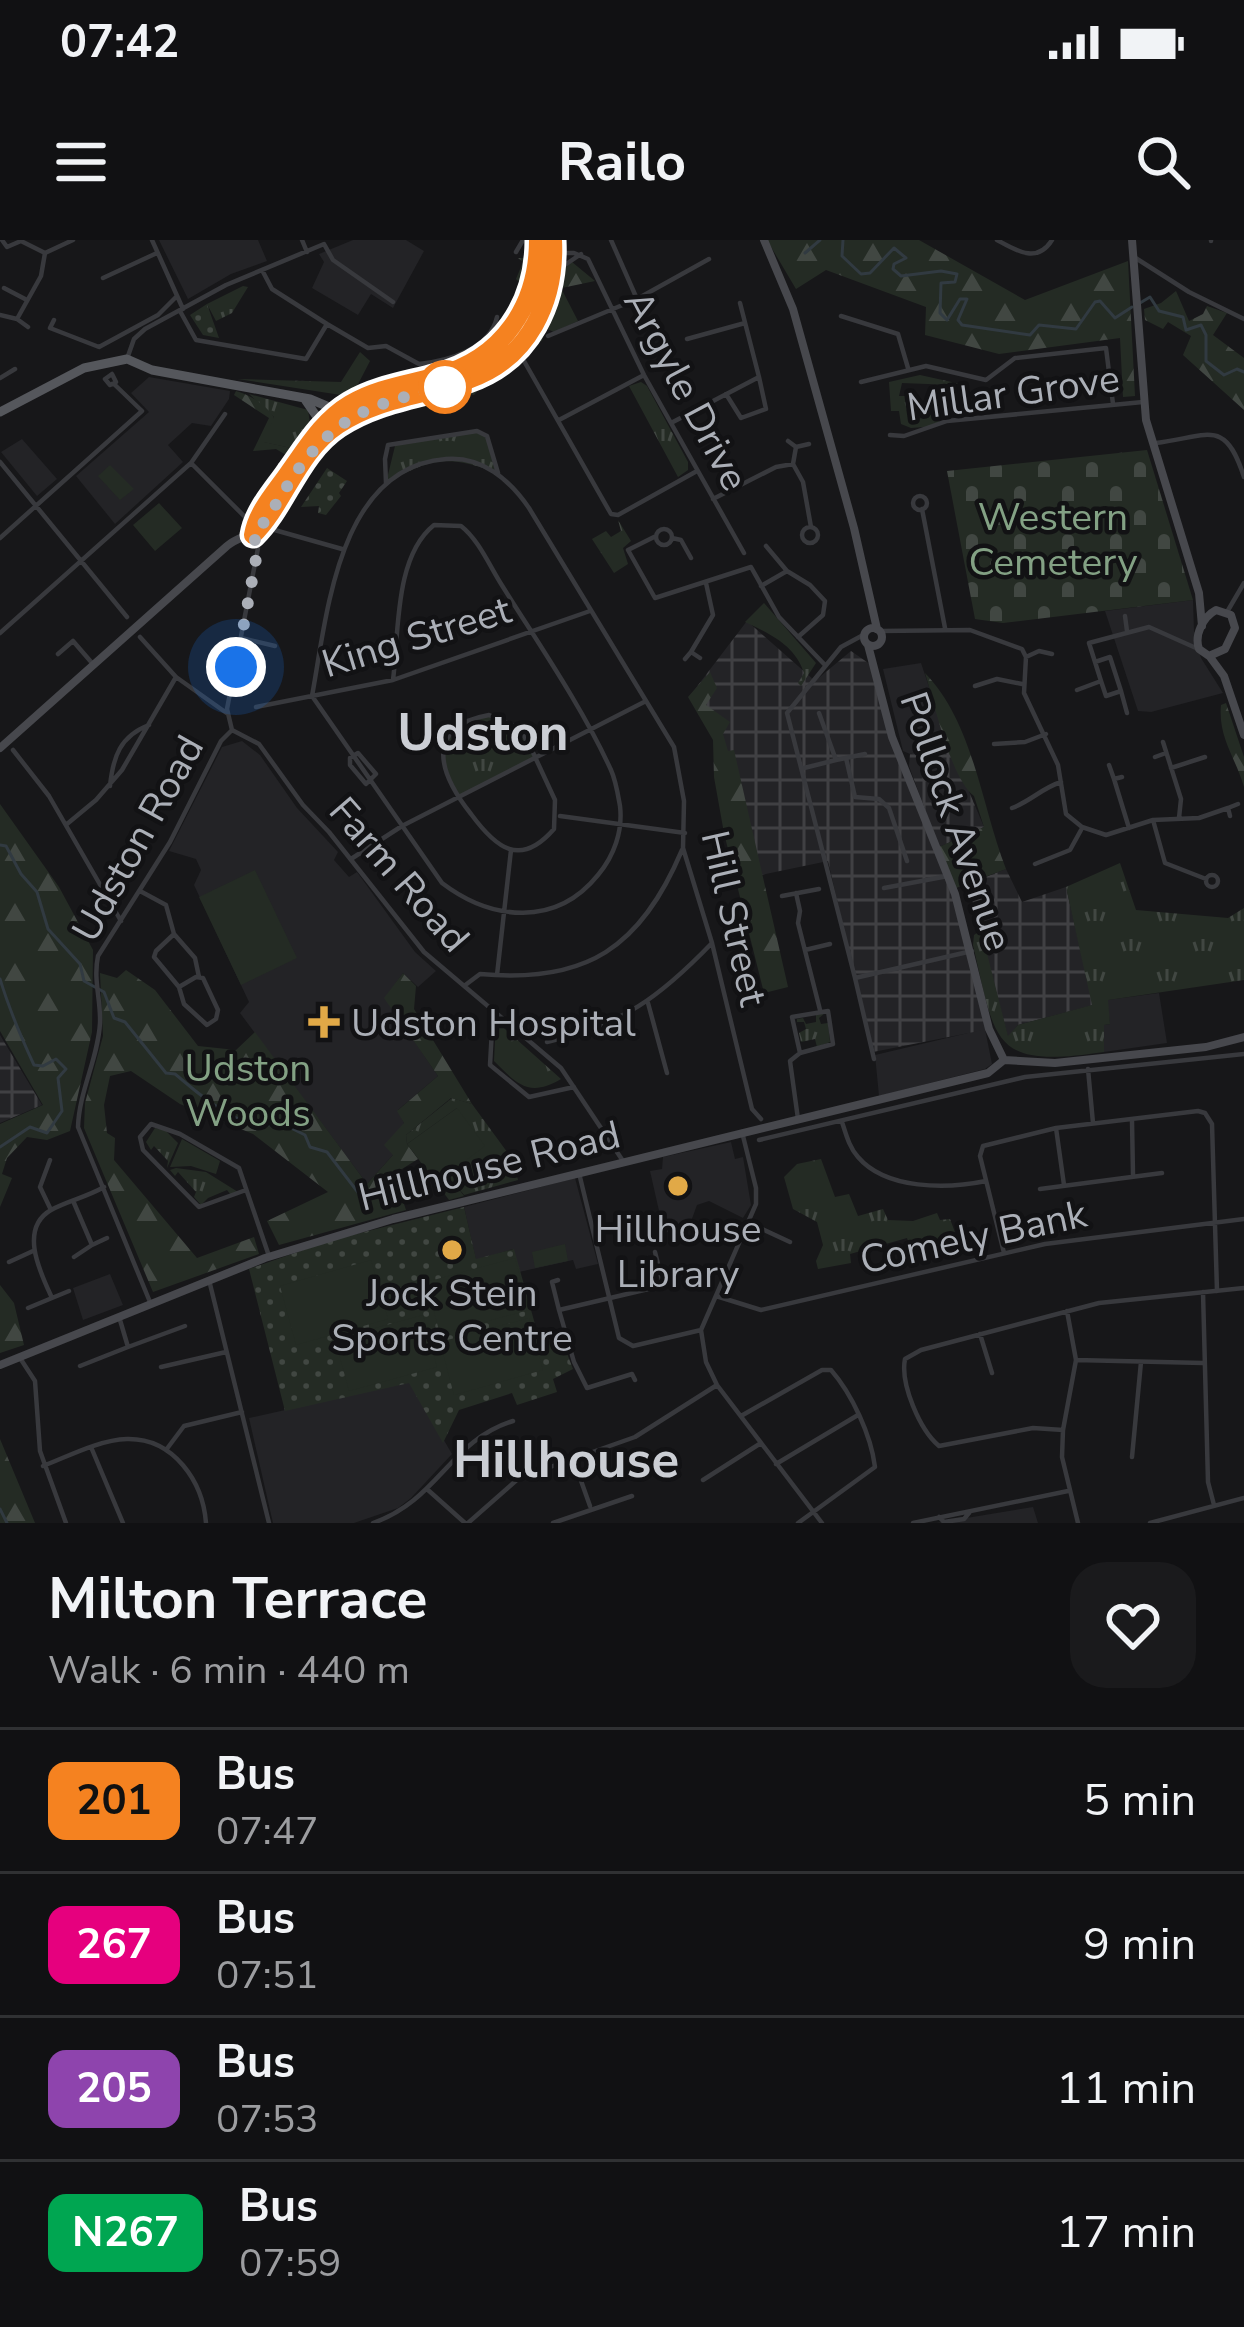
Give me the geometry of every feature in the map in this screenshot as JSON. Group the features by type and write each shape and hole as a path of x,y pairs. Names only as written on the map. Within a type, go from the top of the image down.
{"main road":[{"path":"538,240 554,253"},
{"path":"305,448 338,412 454,371 504,338 524,310 538,240"},
{"path":"0,412 73,372 128,359 152,370 354,407 465,382 498,365 538,322 553,274 553,240"},
{"path":"537,263 554,253"},
{"path":"304,398 338,412"},
{"path":"304,398 318,421 305,448"},
{"path":"336,426 354,407"},
{"path":"336,426 338,412"}],"street":[{"path":"2,240 8,247 22,241 45,253"},
{"path":"45,253 73,240"},
{"path":"152,240 196,340 306,359 327,324"},
{"path":"302,240 307,252"},
{"path":"128,359 138,334 262,270 334,240"},
{"path":"516,252 523,240"},
{"path":"610,240 638,299"},
{"name":"Pollock Avenue","path":"764,240 794,309 854,528 892,737 948,876 972,951 989,1029 1004,1060"},
{"path":"998,240 1033,254 1052,240"},
{"path":"1132,240 1151,444 1198,593 1202,626"},
{"path":"324,244 333,260 393,302"},
{"path":"17,319 41,276 45,253"},
{"path":"554,253 580,254"},
{"path":"103,278 157,254"},
{"path":"553,274 580,254"},
{"name":"Argyle Drive","path":"580,254 592,267 644,375 744,553"},
{"path":"1133,257 1244,319"},
{"path":"548,336 638,299 709,260"},
{"path":"262,270 272,290 368,349 386,346 423,364 474,348 495,327 497,316"},
{"path":"4,288 26,300"},
{"path":"54,320 50,328 99,346 158,315 177,296"},
{"path":"726,394 741,418 766,409 740,303"},
{"path":"0,315 28,327"},
{"path":"841,316 898,334 908,368"},
{"path":"853,330 857,321"},
{"path":"691,340 745,323"},
{"path":"861,382 926,366 986,380 1015,358 1106,348 1114,404"},
{"path":"524,361 606,511 618,515 697,471"},
{"path":"0,378 15,369"},
{"path":"872,370 874,378"},
{"path":"557,421 644,375"},
{"path":"671,423 759,377"},
{"path":"0,538 142,411 114,384"},
{"name":"Millar Grove","path":"890,435 904,436 947,421 1144,401"},
{"path":"0,633 191,463 225,414"},
{"path":"0,748 232,542 253,535 308,454 336,426"},
{"name":"Hill Street","path":"386,483 388,445 477,431 487,436 498,473 529,508 674,747 681,776 682,848 712,943 753,1115"},
{"path":"1151,444 1220,436 1235,448 1244,477"},
{"path":"788,441 796,447 809,444"},
{"path":"796,447 794,464 803,482 811,527"},
{"path":"253,535 261,512 305,448"},
{"path":"393,680 407,574 420,540 434,526 453,524 468,532 614,775 620,824 612,853 576,897 548,910 506,913 475,905 442,884 312,696 342,549 386,483 414,466 440,459 457,458 498,473"},
{"path":"0,462 127,617"},
{"path":"191,463 246,518"},
{"path":"713,499 776,467 794,464"},
{"path":"0,480 10,474"},
{"path":"922,509 945,628"},
{"path":"271,530 342,549"},
{"name":"Udston Road","path":"150,1302 78,1127 100,1021 94,976 98,956 170,842 221,740 232,730 228,714 258,548 253,535"},
{"path":"691,558 681,540 671,538 664,544 656,536 628,550 655,598 751,567 779,617 825,665"},
{"path":"766,546 787,571 810,585 826,608 797,638"},
{"path":"761,586 787,571"},
{"path":"685,659 712,615 706,583"},
{"path":"1198,649 1202,626 1244,583"},
{"path":"1198,593 1241,624 1225,649 1224,676"},
{"name":"King Street","path":"256,707 393,680 591,611"},
{"path":"1125,616 1127,631"},
{"path":"1106,696 1089,643 1149,627 1209,656 1224,676 1244,735"},
{"path":"874,1059 787,713 851,641 945,628 996,637 1022,649 1026,701 1046,734 1066,814 1082,827 1106,835 1154,820 1229,812 1238,804"},
{"path":"140,637 176,677 228,714"},
{"path":"241,638 275,646"},
{"path":"1173,639 1197,638"},
{"path":"58,654 73,641 94,665"},
{"path":"1209,656 1225,649"},
{"path":"1026,656 1039,651 1052,654"},
{"path":"691,652 700,658"},
{"path":"1095,662 1110,657 1127,712"},
{"path":"67,824 110,786 176,677"},
{"path":"975,686 997,680 1023,684"},
{"path":"1077,690 1101,681"},
{"path":"986,682 989,692"},
{"path":"1094,700 1121,692"},
{"path":"351,859 402,826 646,701"},
{"path":"819,713 836,760"},
{"path":"489,716 519,728 555,800 554,829 534,848 511,850 489,839 458,798 446,778 442,758 453,730 471,718 489,716"},
{"path":"110,786 122,743 151,724"},
{"name":"Farm Road","path":"232,730 259,744 415,942 551,1058 623,1162"},
{"path":"994,744 1025,742 1046,734"},
{"path":"1162,742 1181,800 1179,818"},
{"path":"13,750 67,824 121,921"},
{"path":"1155,757 1166,753"},
{"path":"804,768 866,754"},
{"path":"1171,768 1205,757"},
{"path":"846,758 855,797 879,800 890,808 907,861"},
{"path":"1109,765 1129,828"},
{"path":"1114,779 1123,777"},
{"path":"1012,808 1061,782"},
{"path":"557,815 685,833"},
{"path":"1154,820 1165,863 1206,879"},
{"path":"1035,864 1070,850 1082,827"},
{"path":"464,986 473,976 528,978 559,973 606,952 653,908 682,848"},
{"path":"496,975 511,850"},
{"path":"1042,852 1044,861"},
{"path":"884,888 948,876"},
{"path":"782,896 819,889"},
{"path":"140,891 166,905 174,934 195,958 218,1010 211,1024 202,1024 184,1004 179,987 154,957 174,934"},
{"path":"796,893 820,1010"},
{"path":"548,1042 590,1032 648,1003 712,943"},
{"path":"805,950 830,944"},
{"path":"855,977 972,951"},
{"path":"179,987 200,977"},
{"path":"648,1003 667,1073"},
{"path":"493,1011 490,1065 529,1097 574,1087"},
{"path":"798,1119 789,1065 800,1053 834,1042 828,1011 791,1017 800,1053"},
{"name":"Hillhouse Road","path":"0,1365 269,1256 393,1219 745,1128 988,1073 1004,1060 1054,1063 1206,1047 1244,1038"},
{"path":"759,1140 1025,1077 1244,1054"},
{"path":"1088,1068 1093,1123"},
{"path":"1004,1253 980,1156 983,1147 1056,1128 1198,1111 1209,1118 1217,1291"},
{"path":"761,1120 753,1115 745,1128 756,1204 701,1330 706,1362 717,1385 822,1523"},
{"path":"1132,1119 1133,1175"},
{"path":"842,1121 855,1154 883,1174 933,1186 986,1181"},
{"path":"246,1190 199,1208 142,1150 140,1137 145,1128 151,1124 180,1134 239,1168 269,1256"},
{"path":"1056,1128 1064,1185"},
{"path":"50,1160 40,1187 51,1210"},
{"path":"579,1173 619,1338 633,1346 701,1330"},
{"path":"1040,1189 1162,1173"},
{"path":"52,1298 33,1250 40,1220 51,1210 104,1187"},
{"path":"74,1203 92,1245"},
{"name":"Comely Bank","path":"716,1296 761,1310 1088,1236 1244,1219"},
{"path":"749,1223 790,1242"},
{"path":"74,1257 107,1238"},
{"path":"9,1262 33,1250"},
{"path":"559,1310 660,1284 655,1252"},
{"path":"209,1280 269,1523"},
{"path":"558,1280 552,1282 559,1310 587,1388 632,1374 635,1380"},
{"path":"1063,1430 1033,1428 950,1446 932,1440 908,1387 904,1360 921,1350 1066,1310 1244,1288"},
{"path":"28,1308 69,1291"},
{"path":"1203,1292 1208,1482 1214,1504"},
{"path":"1066,1310 1076,1360 1063,1430 1068,1491 1078,1523"},
{"path":"118,1315 128,1347"},
{"path":"80,1366 185,1326"},
{"path":"980,1334 991,1373"},
{"path":"161,1366 228,1351"},
{"path":"17,1355 36,1387 44,1466 66,1523"},
{"path":"1076,1360 1205,1363"},
{"path":"1131,1453 1141,1362"},
{"path":"741,1416 823,1370 831,1370 858,1415 875,1467 799,1523"},
{"path":"428,1490 467,1523 519,1478 647,1430 717,1385"},
{"path":"166,1450 184,1426 242,1412"},
{"path":"776,1464 858,1415"},
{"path":"373,1523 404,1511 478,1437 513,1421"},
{"path":"44,1466 127,1439 166,1450 197,1482 206,1523"},
{"path":"703,1480 760,1443"},
{"path":"91,1448 123,1523"},
{"path":"574,1461 591,1508"},
{"path":"913,1523 1068,1491"},
{"path":"553,1523 632,1496"},
{"path":"1150,1523 1244,1498"},
{"path":"1186,1512 1189,1523"}],"shaded area":[{"path":"159,240 258,240 267,261 231,274 188,299"},
{"path":"353,240 406,240 424,251 393,308 371,294 358,315 312,288 324,262 319,254"},
{"path":"149,377 230,391 229,399 211,426 192,423 168,445 183,462 115,524 76,476 149,412 131,393"},
{"path":"22,439 57,479 37,496 1,452"},
{"path":"1193,600 1201,658 1223,693 1151,712 1138,711 1105,611"},
{"path":"747,621 815,681 851,651 877,669 887,718 955,894 989,1029 873,1052 828,861 761,875 730,764 689,697"},
{"path":"921,663 946,737 910,754 903,751 883,669"},
{"path":"946,737 984,827 939,847 909,766 910,754"},
{"path":"242,741 260,755 297,808 338,852 334,860 349,877 357,872 415,952 436,971 418,987 403,973 385,998 438,1076 398,1110 404,1123 393,1155 367,1184 240,1013 249,1002 194,885 201,870 196,859 169,851 222,747"},
{"path":"1006,869 1022,902 1066,887 1093,1005 1018,1025 1008,1037 968,884"},
{"path":"1159,993 1167,1043 1104,1052 1104,1025 1110,1024 1107,1000"},
{"path":"985,1029 992,1064 985,1069 879,1096 875,1055"},
{"path":"0,1035 42,1105 0,1123"},
{"path":"731,1142 735,1159 743,1157 751,1205 743,1218 709,1201 697,1205 689,1227 664,1233 650,1171 662,1169 663,1157"},
{"path":"575,1178 598,1264 576,1269 573,1260 519,1272 513,1249 476,1260 464,1207"},
{"path":"110,1274 123,1305 83,1320 73,1288"},
{"path":"410,1382 452,1454 411,1498 398,1508 354,1523 273,1523 249,1418"},
{"path":"1033,1507 1038,1523 936,1523"}],"green space":[{"path":"526,240 534,240 531,269 514,316 501,333 463,360 411,378 423,368 471,352 496,332 524,287 516,279 523,262 518,258 524,258 531,244"},
{"path":"767,240 919,240 1025,300 1128,261 1135,396 1123,397 1120,338 999,354 925,335 926,307 826,270 796,289"},
{"path":"572,262 595,281 557,289 561,270"},
{"path":"544,263 550,264 536,318 509,352 470,372 418,389 417,384 484,354 515,330 537,291"},
{"path":"248,287 232,313 216,321 207,304"},
{"path":"557,289 562,290 578,321 554,332 545,328 542,341 505,364 474,395 456,391 489,372 529,338"},
{"path":"1176,291 1189,321 1207,306 1227,313 1213,335 1244,358 1244,410 1183,355 1191,336 1168,322 1163,329 1145,320 1144,309"},
{"path":"207,304 219,338 203,335 190,315"},
{"path":"360,352 370,361 356,388 341,395 238,379 341,382"},
{"path":"920,375 965,385 969,397 954,396 950,402 954,385 902,383 899,396 910,396 911,419 944,414 936,426 911,428 901,424 899,411 891,411 889,382"},
{"path":"641,382 688,462 688,470 678,477 629,386"},
{"path":"236,391 258,401 271,414 274,418 264,442 291,448 291,458 276,449 253,451 269,418 234,395"},
{"path":"249,394 308,410 311,430 294,454 291,448 263,442 274,417"},
{"path":"477,431 487,436 498,473 466,463 441,462 386,483 396,442"},
{"name":"Western Cemetery","path":"1147,450 1193,600 1003,623 975,619 947,471"},
{"path":"110,465 134,489 120,500 98,476"},
{"path":"327,468 347,481 326,515 318,513 319,506 301,507"},
{"path":"159,503 182,528 155,551 133,525"},
{"path":"618,520 631,541 623,548 628,564 614,573 592,539 606,531 611,537 621,531"},
{"path":"764,603 816,663 801,686 804,673 788,648 745,622"},
{"path":"710,672 717,688 706,705 730,722 723,734 728,751 734,750 788,987 764,993 724,833 713,740 688,697"},
{"path":"925,673 942,693 966,741 1006,869 956,888 939,847 984,827 974,796 951,757"},
{"path":"1226,703 1244,757 1244,787 1222,727 1221,705"},
{"path":"489,715 519,728 536,757 458,798 445,770 445,745 459,727"},
{"path":"0,804 59,887 93,950 92,1032 70,1131 47,1140 27,1137 7,1158 2,1174 12,1178 0,1207 0,1124 43,1105 0,1031"},
{"path":"1120,863 1136,910 1228,918 1244,908 1244,980 1108,1000 1110,1024 1104,1025 1104,1052 1039,1056 1019,1051 1005,1042 995,1026 974,935 981,930 1008,1036 1018,1025 1092,1005 1066,887"},
{"path":"255,870 297,958 241,985 199,897"},
{"name":"Udston Woods","path":"126,970 155,990 198,1046 236,1050 255,1032 367,1184 393,1155 384,1145 404,1123 397,1111 438,1076 384,998 403,973 416,986 414,1009 472,1104 451,1098 406,1135 418,1159 394,1174 406,1210 279,1245 267,1221 328,1192 253,1134 180,1104 131,1071 110,1076 104,1105 107,1133 115,1138 114,1160 197,1258 254,1237 259,1254 153,1292 84,1128 85,1103 103,1036 100,973 117,978"},
{"path":"825,1013 819,1018 821,1024 828,1023 830,1042 817,1047 815,1039 801,1042 799,1033 806,1029 797,1019 816,1022 816,1014"},
{"path":"496,1021 561,1079 532,1088 510,1076 494,1061"},
{"path":"452,1098 472,1104 513,1160 518,1180 464,1195 448,1175 457,1108 407,1144 406,1135"},
{"path":"457,1108 485,1146 448,1174 464,1196 449,1200 407,1144"},
{"path":"155,1128 165,1130 178,1143 167,1168 168,1161 146,1142"},
{"path":"182,1139 220,1161 216,1174 191,1166 170,1167"},
{"path":"821,1159 835,1197 849,1194 858,1216 883,1209 888,1220 913,1221 937,1213 940,1220 950,1219 956,1235 910,1247 907,1238 850,1254 851,1263 818,1269 823,1245 817,1222 793,1209 784,1177 797,1164"},
{"path":"170,1170 206,1172 238,1192 231,1195 227,1190 201,1205 194,1197 196,1192 178,1172 175,1176"},
{"path":"464,1207 476,1259 514,1249 538,1335 558,1330 573,1369 553,1379 557,1392 517,1405 512,1393 459,1410 443,1443 409,1383 285,1411 249,1269 332,1240"},
{"path":"565,1244 568,1261 535,1268 532,1252"},
{"path":"515,1258 529,1310 440,1334 426,1282"},
{"path":"371,1260 388,1319 296,1345 280,1286"},
{"path":"0,1285 14,1303 24,1345 0,1353"},
{"path":"423,1315 437,1367 349,1391 335,1339"},
{"path":"529,1318 543,1370 454,1395 440,1342"},
{"path":"0,1439 35,1523 0,1523"}],"waterway":[{"path":"805,253 820,240"},
{"path":"843,240 842,256 861,274 870,273 894,248 906,258 894,264 901,276 957,274 955,282 941,283 940,313 947,320 960,299 967,299 958,320 962,325 1030,335 1039,325 1076,329 1095,302 1100,301 1115,318 1132,307"},
{"path":"1140,303 1150,297 1159,311 1183,317 1186,330 1201,325 1206,361 1224,375 1237,369 1244,372"},
{"path":"0,845 6,846 37,892 48,929 80,964 84,981 104,992 114,1018 125,1022 166,1073 175,1074 237,1118 266,1125 281,1123 305,1135 310,1147 327,1152 360,1195"},
{"path":"0,979 34,1065 56,1059 66,1069 58,1078 62,1111 47,1133 30,1127 0,1147"},
{"path":"0,1509 7,1523"}],"bus line":[{"name":"201","path":"538,240 529,298 504,338 467,365 370,394 338,412 305,448 261,512 253,535 316,445 336,426 385,401 476,377 514,353 545,305 553,274 553,240"}],"place":[{"name":"Udston Hospital","path":"324,1022"},
{"name":"Hillhouse Library","path":"678,1186"},
{"name":"Jock Stein Sports Centre","path":"452,1250"}],"district":[{"name":"Udston","path":"483,732"},
{"name":"Hillhouse","path":"566,1459"}],"route":[{"path":"236,667 258,548 253,535 308,454 355,413 452,386 445,387"}]}
